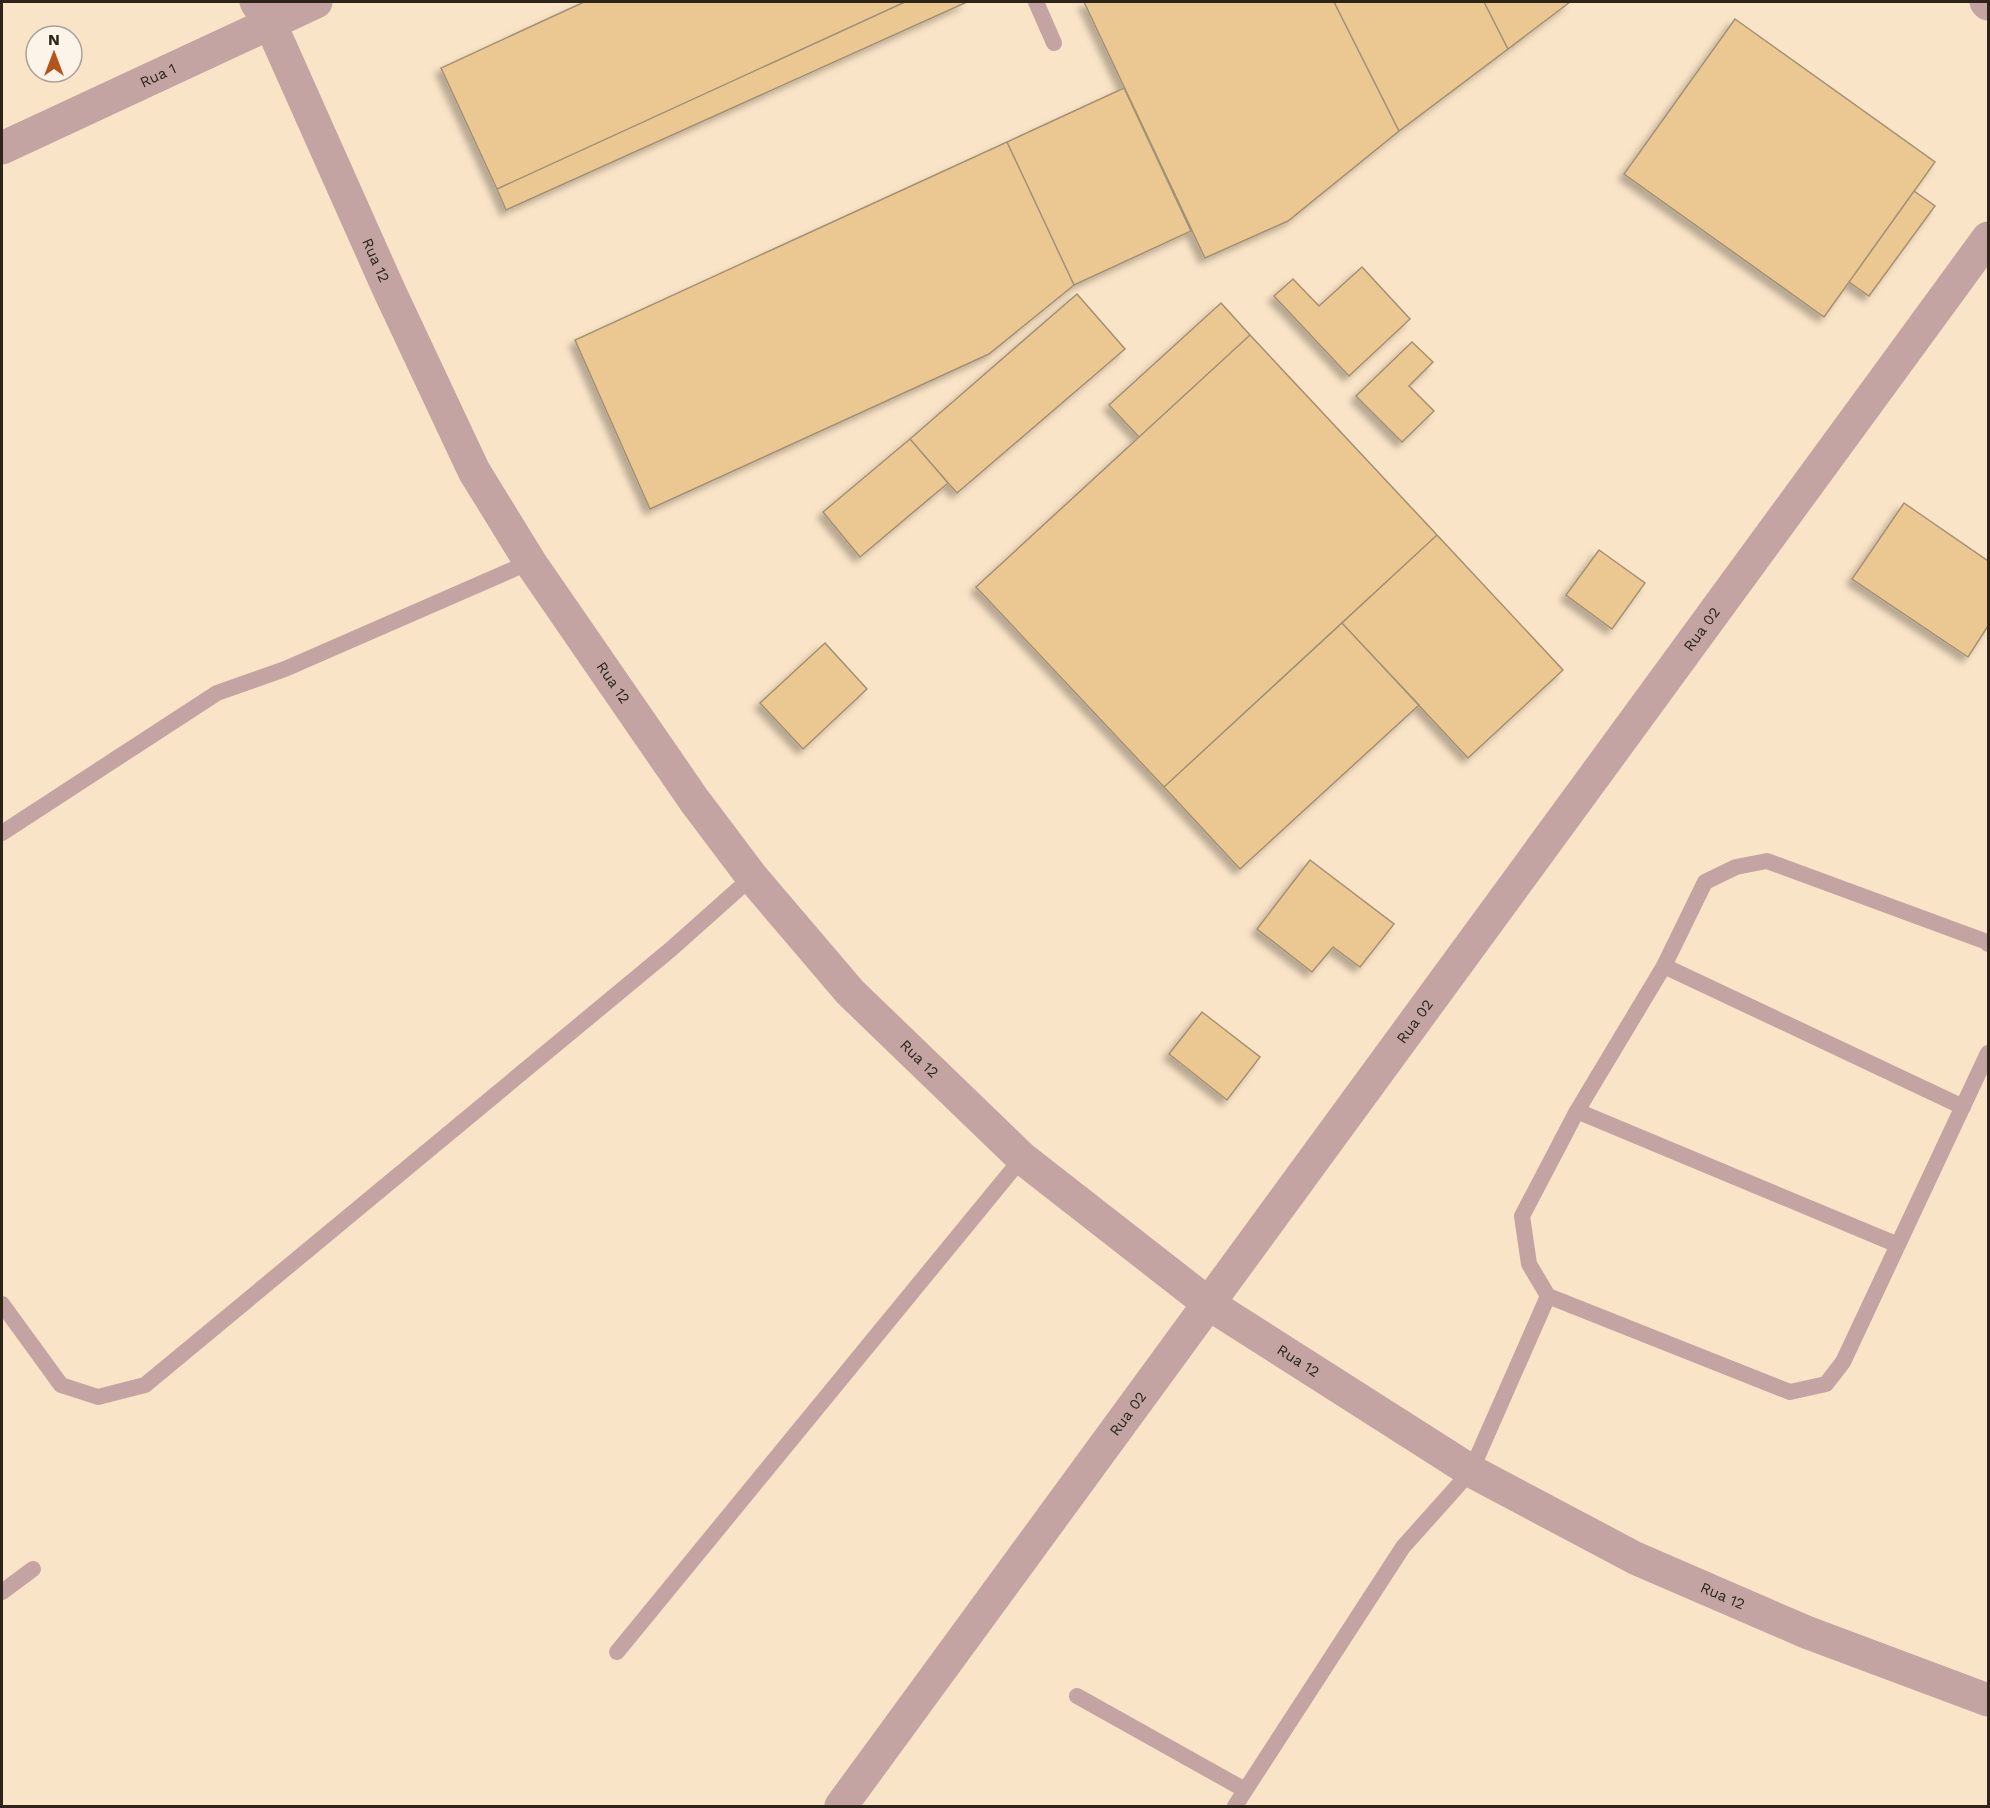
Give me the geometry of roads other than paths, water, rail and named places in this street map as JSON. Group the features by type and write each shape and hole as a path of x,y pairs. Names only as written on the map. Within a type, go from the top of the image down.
{"street":[{"name":"Rua 1","path":"2,148 263,12 316,2"},
{"name":"Rua 12","path":"263,12 474,471 530,562 694,800 752,877 850,992 1022,1158 1209,1304 1471,1471 1635,1558 1806,1632 1989,1700"},
{"name":"Rua 02","path":"841,1806 1989,238"}],"lane":[{"path":"1036,2 1054,43"},
{"path":"2,833 217,693 285,669 530,562"},
{"path":"1989,945 1987,942 1767,861 1736,867 1706,882 1664,966 1577,1111 1522,1216 1529,1264 1548,1296 1790,1392 1826,1384 1843,1362 1989,1053"},
{"path":"2,1304 62,1385 98,1397 145,1385 670,950 752,877"},
{"path":"1664,966 1963,1107"},
{"path":"1577,1111 1898,1245"},
{"path":"617,1652 1022,1158"},
{"path":"1234,1806 1404,1547 1471,1471 1548,1296"},
{"path":"2,1592 33,1569"},
{"path":"1077,1696 1245,1790"}]}
